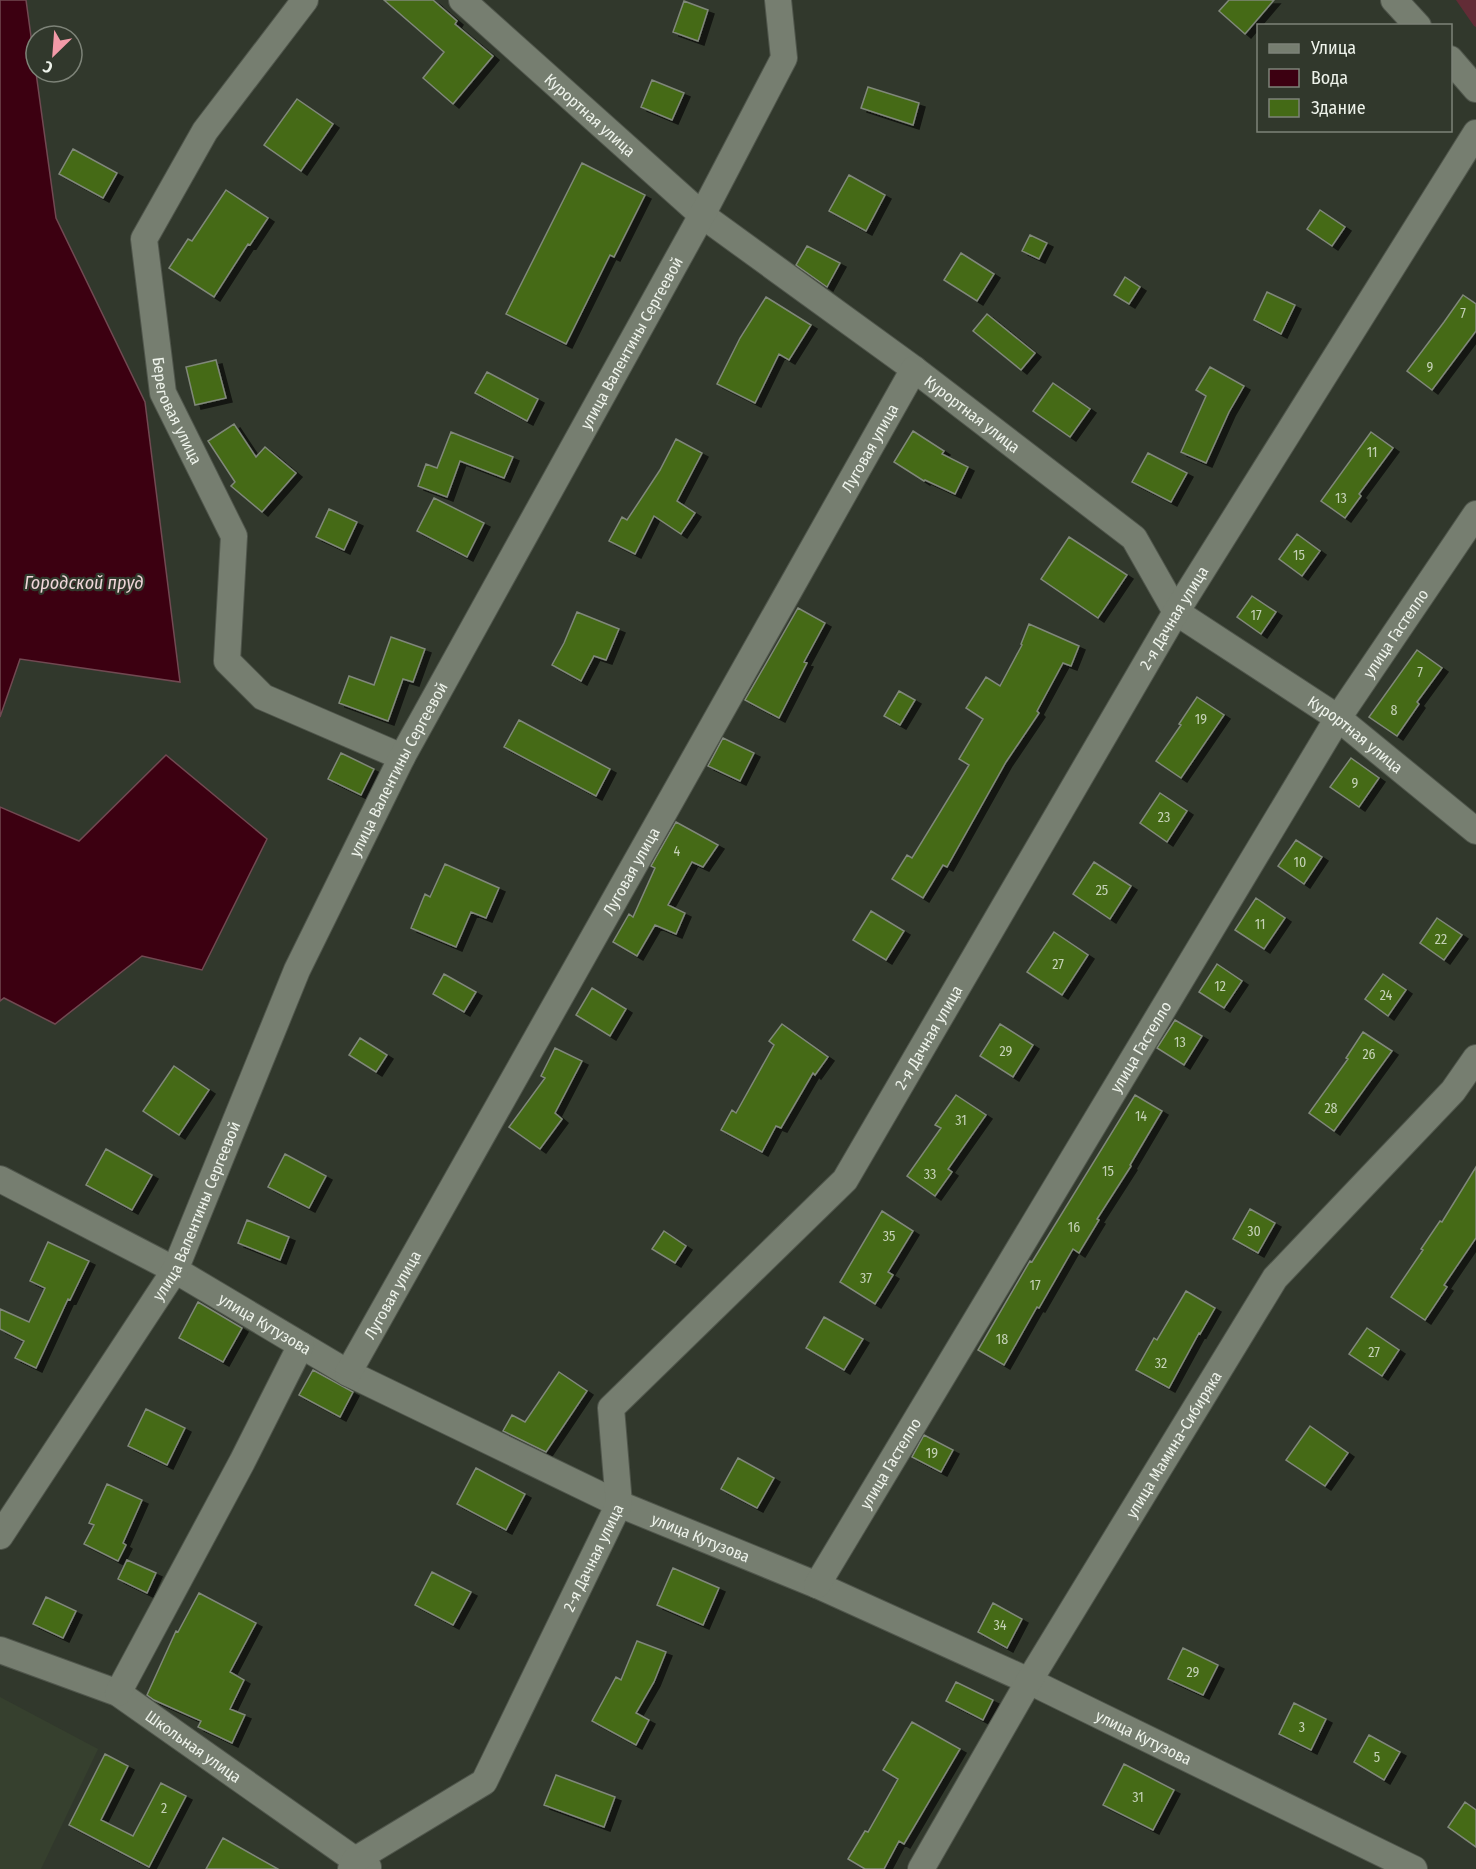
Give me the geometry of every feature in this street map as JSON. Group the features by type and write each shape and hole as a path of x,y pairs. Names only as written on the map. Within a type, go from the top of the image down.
{"street":[{"name":"Береговая улица","path":"305,0 205,130 144,239 163,393 234,536 227,661 263,697 402,757"},
{"name":"Курортная улица","path":"462,0 702,214 914,369 1134,538 1176,612 1338,718 1476,831"},
{"name":"улица Валентины Сергеевой","path":"0,1536 175,1270 297,970 402,757 702,214 784,58 778,0"},
{"path":"1394,0 1416,24"},
{"path":"1452,61 1476,89"},
{"name":"2-я Дачная улица","path":"359,1866 484,1782 619,1504 611,1408 845,1180 1176,612 1476,133"},
{"name":"Луговая улица","path":"348,1373 914,369"},
{"name":"улица Гастелло","path":"817,1585 1338,718 1476,514"},
{"name":"улица Мамина-Сибиряка","path":"921,1869 1029,1681 1275,1278 1453,1091 1476,1058"},
{"name":"улица Кутузова","path":"0,1179 175,1270 348,1373 619,1504 817,1585 1029,1681 1414,1869"},
{"path":"117,1693 242,1462 301,1345"},
{"name":"Школьная улица","path":"0,1650 117,1693 359,1866"}],"shaded area":[{"path":"1456,0 1476,0 1476,27 1474,26"},
{"path":"0,1697 98,1749 41,1869 0,1869"}],"water":[{"name":"Городской пруд","path":"0,0 26,0 29,24 24,24 24,84 38,84 56,218 145,402 180,682 20,659 0,717"},
{"path":"166,755 267,839 202,970 142,956 55,1024 4,998 0,1001 0,807 79,841"}],"building":[{"path":"384,0 433,0 457,21 455,24 493,56 453,104 423,78 444,52"},
{"path":"1229,0 1274,0 1245,34 1219,11"},
{"path":"684,1 708,10 698,41 673,32"},
{"path":"652,80 684,93 672,120 641,107"},
{"path":"868,87 919,103 913,125 861,108"},
{"path":"297,99 333,124 301,171 264,145"},
{"path":"73,149 117,173 103,198 59,174"},
{"path":"582,163 645,195 614,257 610,255 566,344 506,314"},
{"path":"849,175 885,195 866,231 829,211"},
{"path":"226,190 268,218 250,245 248,244 214,297 169,268 188,239 192,241"},
{"path":"1320,210 1345,227 1332,246 1307,229"},
{"path":"1030,235 1047,243 1039,259 1022,251"},
{"path":"807,246 840,263 827,287 796,265"},
{"path":"961,253 994,274 977,301 944,280"},
{"path":"1125,277 1140,287 1129,304 1114,295"},
{"path":"1267,292 1295,305 1281,334 1254,320"},
{"path":"1463,295 1476,304 1476,331 1432,390 1407,371"},
{"path":"766,297 811,325 789,360 779,354 755,403 717,384 740,338"},
{"path":"987,314 1035,353 1021,370 973,331"},
{"path":"216,360 226,398 195,405 186,367"},
{"path":"1210,367 1244,386 1229,412 1206,463 1181,452 1206,396 1196,390"},
{"path":"487,372 538,399 527,421 475,393"},
{"path":"1053,383 1090,409 1070,437 1033,411"},
{"path":"234,424 256,457 265,447 296,473 262,512 231,486 235,482 208,441"},
{"path":"913,431 944,451 942,454 968,467 955,494 924,481 894,462"},
{"path":"451,432 513,457 504,478 460,461 447,497 418,486 426,464 437,468"},
{"path":"1371,432 1393,448 1359,494 1361,496 1345,518 1321,501"},
{"path":"676,439 702,453 677,501 695,513 681,534 654,516 635,554 609,541 622,517 627,520 660,470"},
{"path":"1148,453 1187,473 1171,502 1132,482"},
{"path":"434,498 484,523 467,557 417,531"},
{"path":"329,509 357,522 344,550 316,537"},
{"path":"1297,534 1320,551 1302,576 1279,559"},
{"path":"1069,537 1127,575 1098,618 1041,579"},
{"path":"1252,596 1276,612 1261,634 1237,617"},
{"path":"798,608 825,623 804,662 807,663 779,718 745,700"},
{"path":"577,612 619,629 606,660 594,656 581,681 552,665"},
{"path":"1029,624 1079,646 1071,666 1063,663 1037,711 1039,713 1006,762 947,867 943,865 923,898 892,879 907,855 912,858 969,765 959,759 983,719 966,708 986,677 1000,686 1022,645"},
{"path":"391,637 425,649 413,682 403,679 388,721 339,703 349,676 374,685"},
{"path":"1417,650 1442,668 1417,702 1419,704 1397,736 1369,717"},
{"path":"899,691 915,700 900,725 884,716"},
{"path":"1197,697 1224,715 1181,778 1156,761"},
{"path":"519,720 610,769 596,796 504,747"},
{"path":"723,738 754,753 740,781 708,766"},
{"path":"341,753 374,769 361,795 328,779"},
{"path":"1351,758 1379,778 1359,807 1330,787"},
{"path":"1160,793 1187,811 1167,842 1140,823"},
{"path":"676,822 718,845 703,867 692,862 668,905 685,913 676,934 655,925 637,956 613,942 629,914 633,917 655,868 651,866"},
{"path":"1296,840 1322,857 1304,884 1278,866"},
{"path":"1094,862 1131,886 1110,919 1073,894"},
{"path":"445,864 499,888 486,918 471,912 456,947 411,928 425,894 430,897"},
{"path":"1256,898 1285,918 1264,949 1235,930"},
{"path":"871,911 904,931 886,960 853,940"},
{"path":"1437,918 1462,935 1444,960 1420,943"},
{"path":"1054,932 1088,955 1062,995 1027,972"},
{"path":"1217,964 1242,981 1224,1008 1199,992"},
{"path":"444,974 476,992 464,1012 433,994"},
{"path":"1383,974 1406,990 1388,1016 1365,999"},
{"path":"592,988 626,1009 610,1036 576,1015"},
{"path":"1175,1020 1202,1036 1184,1065 1157,1048"},
{"path":"782,1024 828,1057 815,1075 813,1073 781,1128 776,1126 762,1152 721,1130 732,1110 736,1113 774,1045 769,1041"},
{"path":"1000,1024 1033,1045 1013,1077 980,1056"},
{"path":"1363,1032 1392,1051 1334,1131 1309,1113 1348,1059 1346,1058"},
{"path":"360,1038 387,1055 376,1072 349,1055"},
{"path":"555,1048 582,1061 555,1113 562,1119 540,1149 509,1127 545,1078 541,1076"},
{"path":"174,1066 209,1090 179,1135 143,1111"},
{"path":"956,1095 986,1115 948,1169 952,1172 935,1196 907,1176 941,1128 935,1125"},
{"path":"1135,1095 1162,1111 1079,1253 1073,1249 1004,1365 978,1350 1030,1261 1032,1262"},
{"path":"106,1149 152,1175 132,1210 86,1185"},
{"path":"285,1154 326,1176 309,1208 268,1187"},
{"path":"1476,1167 1476,1238 1444,1285 1447,1287 1425,1320 1391,1297"},
{"path":"1250,1209 1275,1223 1258,1253 1233,1239"},
{"path":"882,1211 913,1231 888,1272 893,1275 875,1304 840,1282"},
{"path":"247,1220 289,1237 280,1260 238,1243"},
{"path":"664,1231 686,1246 675,1263 652,1249"},
{"path":"48,1242 89,1261 70,1300 68,1299 36,1368 15,1358 24,1341 0,1329 0,1309 29,1322 45,1288 30,1281"},
{"path":"1186,1291 1215,1308 1169,1388 1136,1370 1154,1338 1157,1340"},
{"path":"198,1302 242,1328 223,1362 179,1338"},
{"path":"824,1317 863,1339 844,1370 806,1348"},
{"path":"1367,1328 1399,1350 1382,1376 1349,1354"},
{"path":"313,1370 353,1392 340,1417 299,1395"},
{"path":"559,1372 587,1391 546,1452 503,1431 512,1415 525,1422"},
{"path":"146,1409 185,1428 167,1465 128,1446"},
{"path":"1310,1426 1348,1453 1325,1486 1286,1460"},
{"path":"924,1435 953,1450 941,1472 912,1457"},
{"path":"738,1458 774,1478 757,1508 721,1489"},
{"path":"476,1468 525,1494 506,1530 457,1504"},
{"path":"107,1484 142,1500 123,1543 126,1545 118,1561 84,1544 94,1525 89,1523"},
{"path":"127,1560 156,1573 147,1593 118,1579"},
{"path":"673,1568 719,1588 703,1625 657,1605"},
{"path":"432,1572 471,1592 453,1625 415,1605"},
{"path":"199,1593 256,1623 230,1672 244,1680 230,1709 245,1715 232,1743 198,1727 201,1721 147,1695 176,1631 178,1632"},
{"path":"46,1597 76,1611 63,1638 33,1624"},
{"path":"993,1603 1022,1619 1007,1648 978,1632"},
{"path":"637,1641 666,1652 654,1682 636,1713 649,1720 636,1745 592,1721 616,1677 621,1680"},
{"path":"1183,1648 1218,1665 1203,1695 1168,1679"},
{"path":"956,1682 993,1700 983,1720 946,1701"},
{"path":"1294,1703 1326,1719 1311,1750 1279,1734"},
{"path":"912,1722 960,1749 904,1844 899,1841 884,1869 865,1869 848,1859 865,1831 868,1832 898,1779 883,1770"},
{"path":"1369,1735 1400,1752 1384,1780 1354,1762"},
{"path":"105,1754 128,1766 101,1820 133,1836 161,1783 186,1796 149,1867 69,1825"},
{"path":"1124,1764 1174,1790 1153,1830 1103,1805"},
{"path":"556,1775 615,1797 604,1827 544,1805"},
{"path":"1465,1802 1476,1810 1476,1847 1448,1827"},
{"path":"223,1838 278,1869 206,1869"}]}
